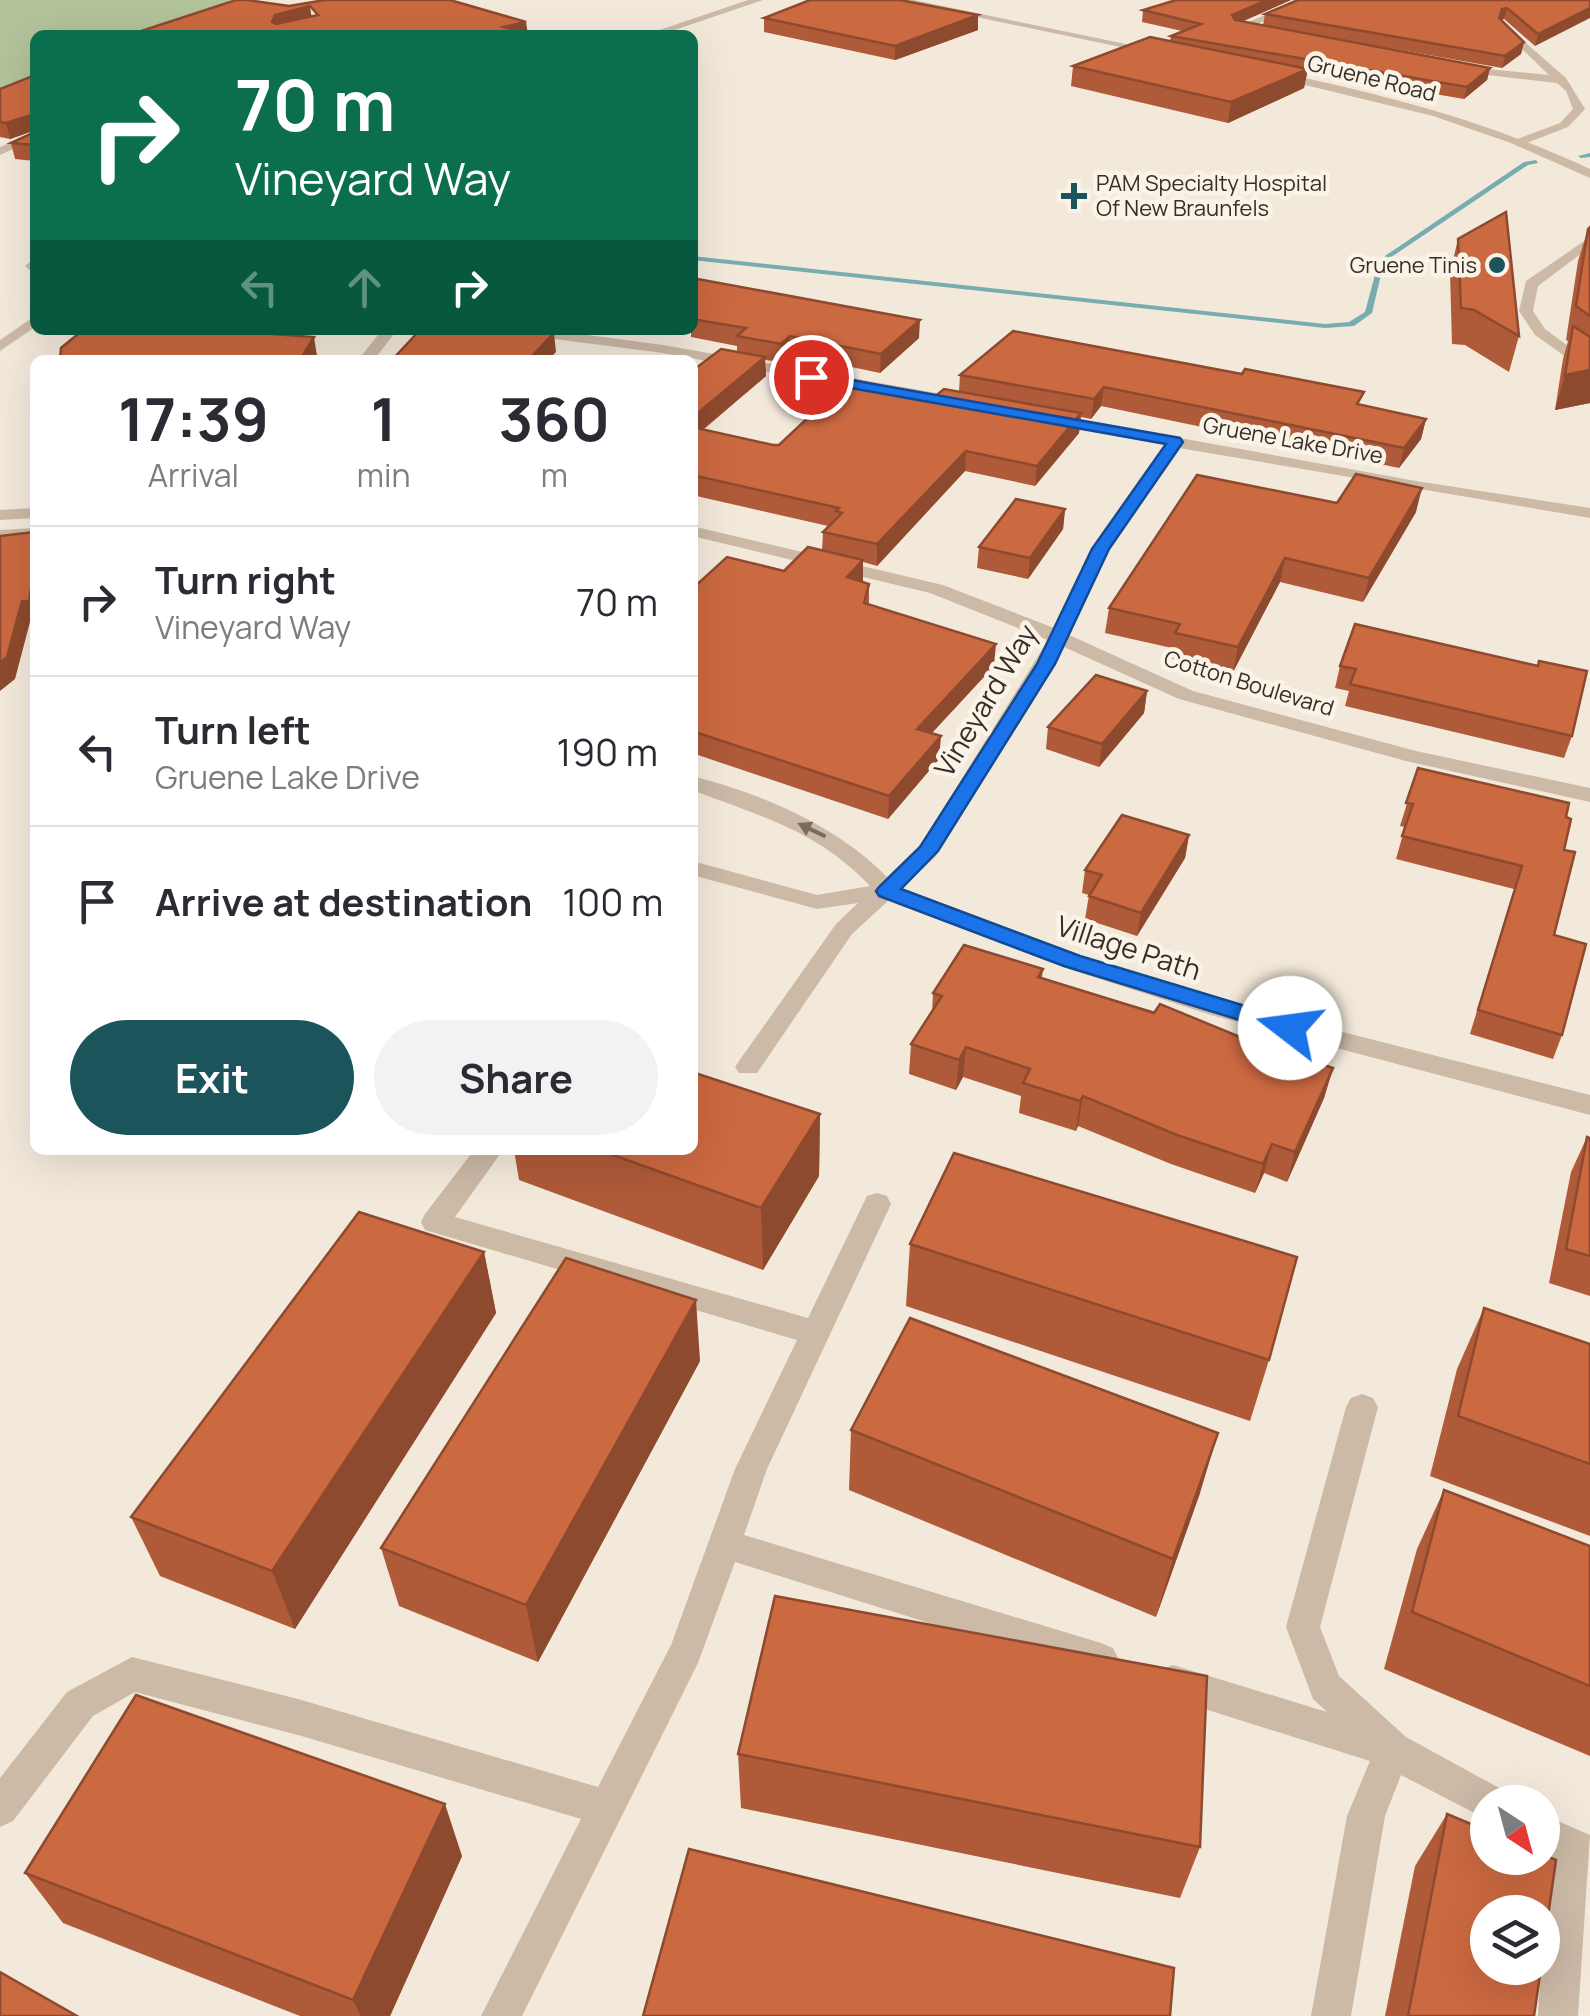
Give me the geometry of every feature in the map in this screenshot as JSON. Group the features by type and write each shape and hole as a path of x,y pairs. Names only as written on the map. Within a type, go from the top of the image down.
{"street":[{"path":"665,30 758,0"},
{"path":"900,0 1164,53"},
{"path":"1258,32 1240,28 1308,0"},
{"path":"1502,25 1562,80 1579,108 1564,125 1518,142"},
{"path":"1439,66 1562,80"},
{"name":"Gruene Road","path":"1260,72 1410,106 1518,142 1590,174"},
{"path":"0,151 30,137"},
{"path":"1590,241 1531,284 1526,311 1540,332 1590,369"},
{"path":"0,347 30,324"},
{"path":"370,355 386,335"},
{"path":"555,335 696,355"},
{"path":"698,355 990,408"},
{"name":"Gruene Lake Drive","path":"1027,415 1590,513"},
{"name":"Vineyard Way","path":"748,1067 844,929 928,851 1046,664 1100,549 1175,442"},
{"path":"0,514 30,513"},
{"name":"Cotton Boulevard","path":"698,532 873,571 936,590 1186,695 1413,756 1590,796"},
{"path":"0,535 30,533"},
{"name":"Cotton Boulevard","path":"698,544 788,555"},
{"name":"Village Path","path":"698,784 818,832 854,854 887,891 1072,961 1220,1008 1590,1106"},
{"name":"Village Path","path":"698,870 817,902 887,891"},
{"path":"484,1155 435,1222 816,1333"},
{"path":"501,2016 686,1651 751,1470 877,1204"},
{"path":"1362,1407 1303,1627 1326,1687 1394,1750"},
{"path":"725,1544 1394,1750 1470,1792"},
{"path":"0,1808 80,1704 132,1674 298,1717 607,1808"},
{"path":"1331,2016 1366,1816 1394,1750"},
{"path":"1558,2016 1567,1844"}],"green space":[{"path":"0,0 231,0 161,30 30,30 30,86 0,99"}],"building":[{"path":"236,0 289,6 325,0 450,0 526,22 504,27 514,30 144,30","holes":["310,6 318,15 272,22 275,15"]},
{"path":"810,0 900,0 978,15 895,46 764,18"},
{"path":"1176,0 1267,0 1232,15 1235,20 1490,68 1467,87 1171,36 1201,24 1143,10"},
{"path":"1298,0 1590,0 1590,8 1538,34 1507,8 1502,9 1499,18 1524,42 1505,56 1265,14"},
{"path":"1150,37 1308,69 1231,102 1073,66"},
{"path":"30,77 30,115 0,122 0,89"},
{"path":"30,134 30,145 11,143"},
{"path":"1506,212 1519,336 1474,310 1461,308 1458,239"},
{"path":"1590,227 1590,316 1576,306"},
{"path":"698,279 920,320 881,354 790,336 781,344 737,336 746,328 698,320"},
{"path":"1573,326 1590,337 1590,370 1565,375"},
{"path":"1013,331 1242,374 1245,369 1364,392 1357,404 1426,419 1404,448 1104,387 1094,399 960,375"},
{"path":"77,335 314,337 303,355 60,355 61,348"},
{"path":"415,335 552,335 533,355 397,355"},
{"path":"721,349 765,357 698,413 698,366"},
{"path":"849,379 933,398 944,389 1081,413 1037,466 966,451 877,544 823,532 842,513 836,511 839,508 698,476 698,428 779,445"},
{"path":"1356,474 1422,488 1369,578 1285,558 1238,647 1175,633 1180,624 1109,608 1197,475 1337,503"},
{"path":"1016,499 1065,509 1030,558 979,547"},
{"path":"30,533 29,601 22,601 7,657 0,663 0,536"},
{"path":"808,547 863,560 847,577 869,584 864,603 996,644 917,729 941,736 889,796 698,733 698,584 727,557 784,571"},
{"path":"1355,624 1538,666 1539,661 1587,671 1572,736 1350,684 1356,669 1340,666"},
{"path":"1096,675 1147,691 1102,744 1048,727"},
{"path":"1418,768 1569,803 1566,817 1571,819 1564,850 1575,852 1554,935 1586,944 1562,1035 1478,1010 1522,866 1402,836 1413,804 1406,803"},
{"path":"1122,815 1189,835 1141,913 1089,896 1102,875 1085,870"},
{"path":"964,945 1043,969 1038,977 1154,1013 1160,1004 1240,1037 1333,1068 1295,1152 1272,1144 1263,1164 1177,1135 1083,1096 1080,1101 1023,1083 1030,1069 966,1047 959,1060 911,1044 942,996 933,993"},
{"path":"698,1074 820,1114 761,1208 613,1155 698,1155"},
{"path":"1587,1137 1590,1138 1590,1256 1566,1249"},
{"path":"954,1153 1297,1257 1269,1360 910,1244"},
{"path":"359,1212 484,1252 272,1571 131,1517"},
{"path":"566,1258 696,1300 526,1605 381,1548"},
{"path":"1484,1308 1590,1344 1590,1464 1458,1416"},
{"path":"910,1318 1218,1433 1173,1559 851,1430"},
{"path":"1444,1490 1590,1546 1590,1686 1412,1612"},
{"path":"775,1596 1207,1676 1200,1847 738,1754"},
{"path":"136,1695 445,1804 353,2000 25,1873"},
{"path":"1447,1814 1470,1824 1470,1875 1554,1875 1551,1895 1470,1895 1470,1985 1539,1985 1534,2016 1408,2016"},
{"path":"689,1849 1174,1968 1170,2016 643,2016"},
{"path":"0,1972 77,2016 0,2016"}],"waterway":[{"path":"1581,156 1590,155"},
{"path":"698,259 1325,326 1351,324 1368,313 1381,261 1526,163 1536,162"}],"place":[{"name":"PAM Specialty Hospital Of New Braunfels","path":"1074,196"},
{"name":"Gruene Tinis","path":"1497,265"}],"route":[{"path":"811,377 1175,442 1100,549 1046,664 928,851 887,891 1072,961 1290,1028"}]}
